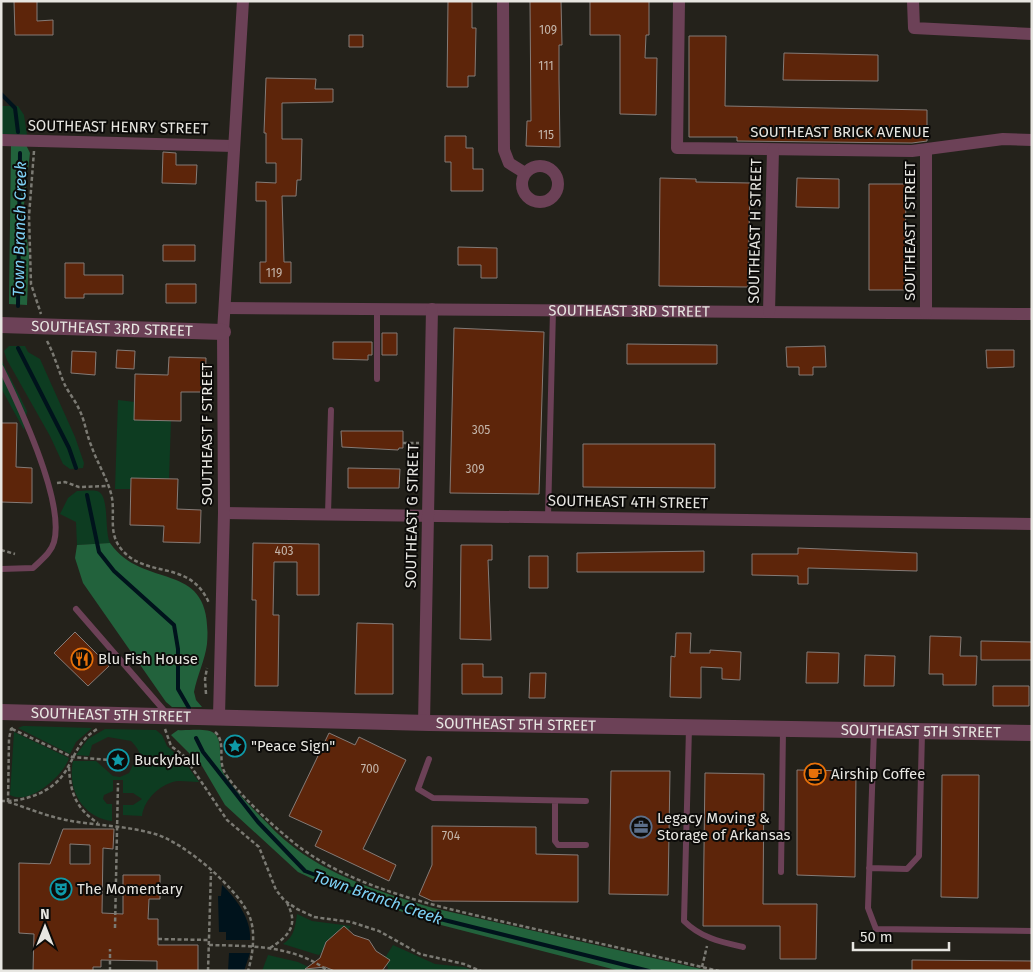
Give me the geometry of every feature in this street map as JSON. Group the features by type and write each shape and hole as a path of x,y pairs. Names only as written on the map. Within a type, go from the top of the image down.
{"street":[{"name":"SOUTHEAST F STREET","path":"218,716 224,513 223,332 243,1"},
{"path":"503,1 504,150 509,163 525,173"},
{"name":"SOUTHEAST BRICK AVENUE","path":"679,1 677,148 912,151 1003,139 1032,140"},
{"path":"913,1 914,28 1032,34"},
{"name":"SOUTHEAST HENRY STREET","path":"1,140 234,146"},
{"name":"SOUTHEAST H STREET","path":"769,312 773,150"},
{"name":"SOUTHEAST I STREET","path":"926,150 926,313"},
{"name":"SOUTHEAST 3RD STREET","path":"225,308 1032,314"},
{"name":"SOUTHEAST G STREET","path":"424,722 432,309"},
{"name":"SOUTHEAST 3RD STREET","path":"1,325 223,332"},
{"name":"SOUTHEAST 4TH STREET","path":"224,513 1032,524"},
{"name":"SOUTHEAST 5TH STREET","path":"1,712 167,722 218,716 424,722 1032,733"}],"lane":[{"path":"377,309 377,379"},
{"path":"548,517 553,310"},
{"path":"1,368 26,421 55,514 54,541 47,555 33,568 1,569"},
{"path":"328,514 331,410"},
{"path":"76,609 167,722"},
{"path":"689,727 684,921 692,929 708,939 743,947"},
{"path":"781,872 783,728"},
{"path":"874,730 868,908 876,929 1032,931"},
{"path":"869,868 907,869 919,856 922,731"},
{"path":"429,759 418,789 433,798 586,801"},
{"path":"555,801 555,842 558,845 586,845"}],"path":[{"path":"26,141 33,146 35,158 29,216 31,284 41,318"},
{"path":"46,340 65,386 79,408 87,428 90,443 112,498 113,533 122,551 154,568 182,575 194,581 210,605"},
{"path":"47,485 65,482 79,487 107,486"},
{"path":"1,550 15,554"},
{"path":"208,663 205,691 208,699"},
{"path":"167,722 171,746 184,756 228,820 259,847 276,890 287,902 293,914 290,930 284,939 270,948"},
{"path":"8,802 45,790 60,779 82,740 102,726 92,725"},
{"path":"11,729 17,726"},
{"path":"11,729 72,757 109,760"},
{"path":"8,802 9,739 11,729"},
{"path":"221,740 224,771 253,806 296,844 320,861 368,884 423,903 719,971"},
{"path":"119,751 125,754 127,762 124,767 118,770 110,766 109,760 111,754 119,751"},
{"path":"69,763 72,792 78,806 99,824"},
{"path":"115,928 118,783"},
{"path":"1,801 62,819 156,835 174,843 193,855 238,897 249,915 252,946 248,971"},
{"path":"208,971 212,871"},
{"path":"287,902 314,917 351,922 379,931 420,954 464,964 481,971"},
{"path":"158,939 210,940"},
{"path":"702,967 708,939"},
{"path":"209,945 270,948 313,960 328,971"},
{"path":"110,949 110,971"}],"green space":[{"path":"1,106 18,106 24,115 27,135 1,134"},
{"path":"11,145 26,145 30,153 23,213 29,253 27,305 9,304"},
{"path":"9,346 25,346 28,352 40,359 75,437 84,463 83,468 70,469 63,464 50,436 7,360 4,351"},
{"path":"1,359 27,411 24,430 1,388"},
{"path":"118,400 135,402 134,420 171,421 169,479 131,478 130,489 115,489"},
{"path":"77,491 97,491 101,494 104,499 110,543 77,545 76,522 60,514 68,498"},
{"path":"110,543 125,558 141,568 174,579 189,587 200,598 206,616 207,644 194,692 196,700 202,707 172,707 166,702 83,583 75,558 77,545"},
{"path":"23,726 92,728 76,742 70,754 18,728"},
{"path":"105,729 156,730 162,735 167,746 184,761 199,782 179,781 160,788 146,804 142,816 123,815 123,805 133,805 142,799 133,793 123,793 123,780 113,780 113,791 104,795 103,799 107,804 112,804 112,821 92,814 79,800 75,791 72,782 73,761 96,761 113,776 120,777 129,773 133,765 139,763 140,760 139,751 131,741 108,737 92,745 89,756 76,755 88,739"},
{"path":"178,730 203,730 215,734 220,746 222,770 231,785 277,833 294,847 311,859 350,879 371,888 433,908 710,971 620,971 441,925 330,887 298,872 225,805 202,766 171,735"},
{"path":"14,732 69,758 66,765 53,781 35,793 18,797 10,795"},
{"path":"297,914 312,921 351,926 344,935 336,933 319,955 283,944 292,934"},
{"path":"393,945 435,964 464,967 474,971 387,971 388,967 383,961"},
{"path":"268,955 298,962 317,971 262,971"}],"water":[{"path":"222,885 233,896 246,917 250,940 226,940 226,932 219,932 218,896 221,896"},
{"path":"229,953 250,953 244,971 228,971"}],"building":[{"path":"14,1 37,1 37,21 53,20 53,35 15,35"},
{"path":"448,1 472,1 472,28 476,28 475,76 468,76 468,87 447,87"},
{"path":"530,1 561,1 562,45 559,45 560,147 526,146 527,121 531,121"},
{"path":"590,1 649,1 649,35 646,35 645,58 657,58 656,115 620,114 620,35 590,35"},
{"path":"349,35 363,35 363,47 349,47"},
{"path":"689,36 726,36 725,106 927,110 927,141 912,143 737,141 737,137 689,137"},
{"path":"784,53 878,55 878,81 783,80"},
{"path":"266,78 316,79 315,89 333,89 333,102 282,103 282,139 302,139 301,180 297,180 296,196 282,196 284,262 291,262 291,283 260,283 260,262 266,262 266,201 256,201 256,182 276,183 276,163 266,163 266,133 264,133"},
{"path":"445,136 466,136 466,148 473,148 473,169 483,169 483,191 451,191 451,162 445,162"},
{"path":"163,152 176,153 176,165 197,165 196,184 162,183"},
{"path":"660,178 696,179 696,182 750,183 748,287 659,286"},
{"path":"797,178 839,179 839,208 796,207"},
{"path":"869,184 906,184 905,290 869,290"},
{"path":"163,245 195,245 195,261 163,261"},
{"path":"458,247 497,248 497,278 481,278 481,265 458,265"},
{"path":"65,263 84,263 84,275 123,275 123,294 84,294 84,298 65,298"},
{"path":"166,284 196,284 196,303 166,303"},
{"path":"454,328 544,332 539,494 450,493"},
{"path":"382,333 397,333 397,355 382,355"},
{"path":"333,342 372,342 372,355 368,355 368,360 333,359"},
{"path":"627,344 717,345 717,364 627,364"},
{"path":"825,346 826,367 813,367 813,375 799,375 799,367 787,367 786,347"},
{"path":"117,350 135,351 134,369 116,368"},
{"path":"986,350 1014,350 1014,367 987,368"},
{"path":"72,351 96,352 95,375 71,373"},
{"path":"169,357 206,358 205,392 181,392 181,421 134,420 135,374 168,375"},
{"path":"1,423 17,423 16,467 32,468 32,503 1,502"},
{"path":"341,431 403,431 403,448 398,450 342,447"},
{"path":"583,444 715,444 715,488 583,487"},
{"path":"348,468 400,469 399,488 348,488"},
{"path":"131,478 178,479 177,509 201,510 200,543 163,542 164,526 130,525"},
{"path":"253,543 319,544 319,595 297,595 297,562 274,562 273,615 279,615 278,686 255,686 256,600 252,600"},
{"path":"461,545 492,545 492,560 488,560 491,640 460,639"},
{"path":"798,548 917,553 917,571 808,568 808,584 798,584 798,576 752,575 752,554 798,554"},
{"path":"704,551 704,572 577,572 577,553"},
{"path":"529,556 548,556 548,588 529,588"},
{"path":"357,623 393,624 393,694 355,694"},
{"name":"Blu Fish House","path":"75,632 109,666 88,686 54,653"},
{"path":"676,633 691,633 690,653 710,653 710,650 741,652 740,680 722,679 722,668 701,667 701,698 670,697 671,656 675,657"},
{"path":"930,636 961,637 960,656 977,656 976,685 943,685 943,674 929,674"},
{"path":"981,641 1032,642 1032,660 981,660"},
{"path":"807,652 839,653 838,683 806,683"},
{"path":"865,655 895,656 894,686 864,686"},
{"path":"462,664 483,664 483,677 502,677 502,694 462,694"},
{"path":"530,673 546,673 545,698 529,698"},
{"path":"993,686 1029,686 1029,706 993,706"},
{"path":"329,733 355,745 359,737 406,760 363,849 396,865 389,881 315,846 322,831 289,816"},
{"path":"797,770 856,771 855,877 797,875"},
{"path":"611,771 670,771 668,895 609,894"},
{"path":"705,773 764,774 763,904 817,904 816,959 780,959 780,926 703,926"},
{"path":"942,775 979,775 978,898 941,897"},
{"path":"432,826 536,827 536,854 578,855 578,902 432,901 419,895 432,865"},
{"name":"The Momentary","path":"63,829 114,829 113,849 103,848 102,913 123,914 123,875 160,875 160,899 149,899 148,919 158,919 158,945 198,945 198,971 157,971 157,961 101,960 101,967 93,967 93,971 33,971 34,934 19,933 19,863 50,864","holes":["70,844 90,845 90,864 70,864"]},
{"path":"344,926 354,935 369,940 376,951 390,960 382,971 335,971 325,967 305,969 320,958 326,942"},
{"path":"912,960 1032,961 1032,971 912,971"}],"waterway":[{"name":"Town Branch Creek","path":"1,94 15,108 18,132"},
{"name":"Town Branch Creek","path":"18,306 20,153"},
{"name":"Town Branch Creek","path":"18,348 69,448 76,468"},
{"name":"Town Branch Creek","path":"87,495 99,552 114,571 174,625 178,649 178,689 189,708"},
{"name":"Town Branch Creek","path":"196,738 203,752 258,822 305,871 416,913 649,971"}],"place":[{"name":"Blu Fish House","path":"82,659"},
{"name":"\"Peace Sign\"","path":"235,746"},
{"name":"Buckyball","path":"118,760"},
{"name":"Airship Coffee","path":"815,774"},
{"name":"Legacy Moving & Storage of Arkansas","path":"641,827"},
{"name":"The Momentary","path":"61,889"}]}
